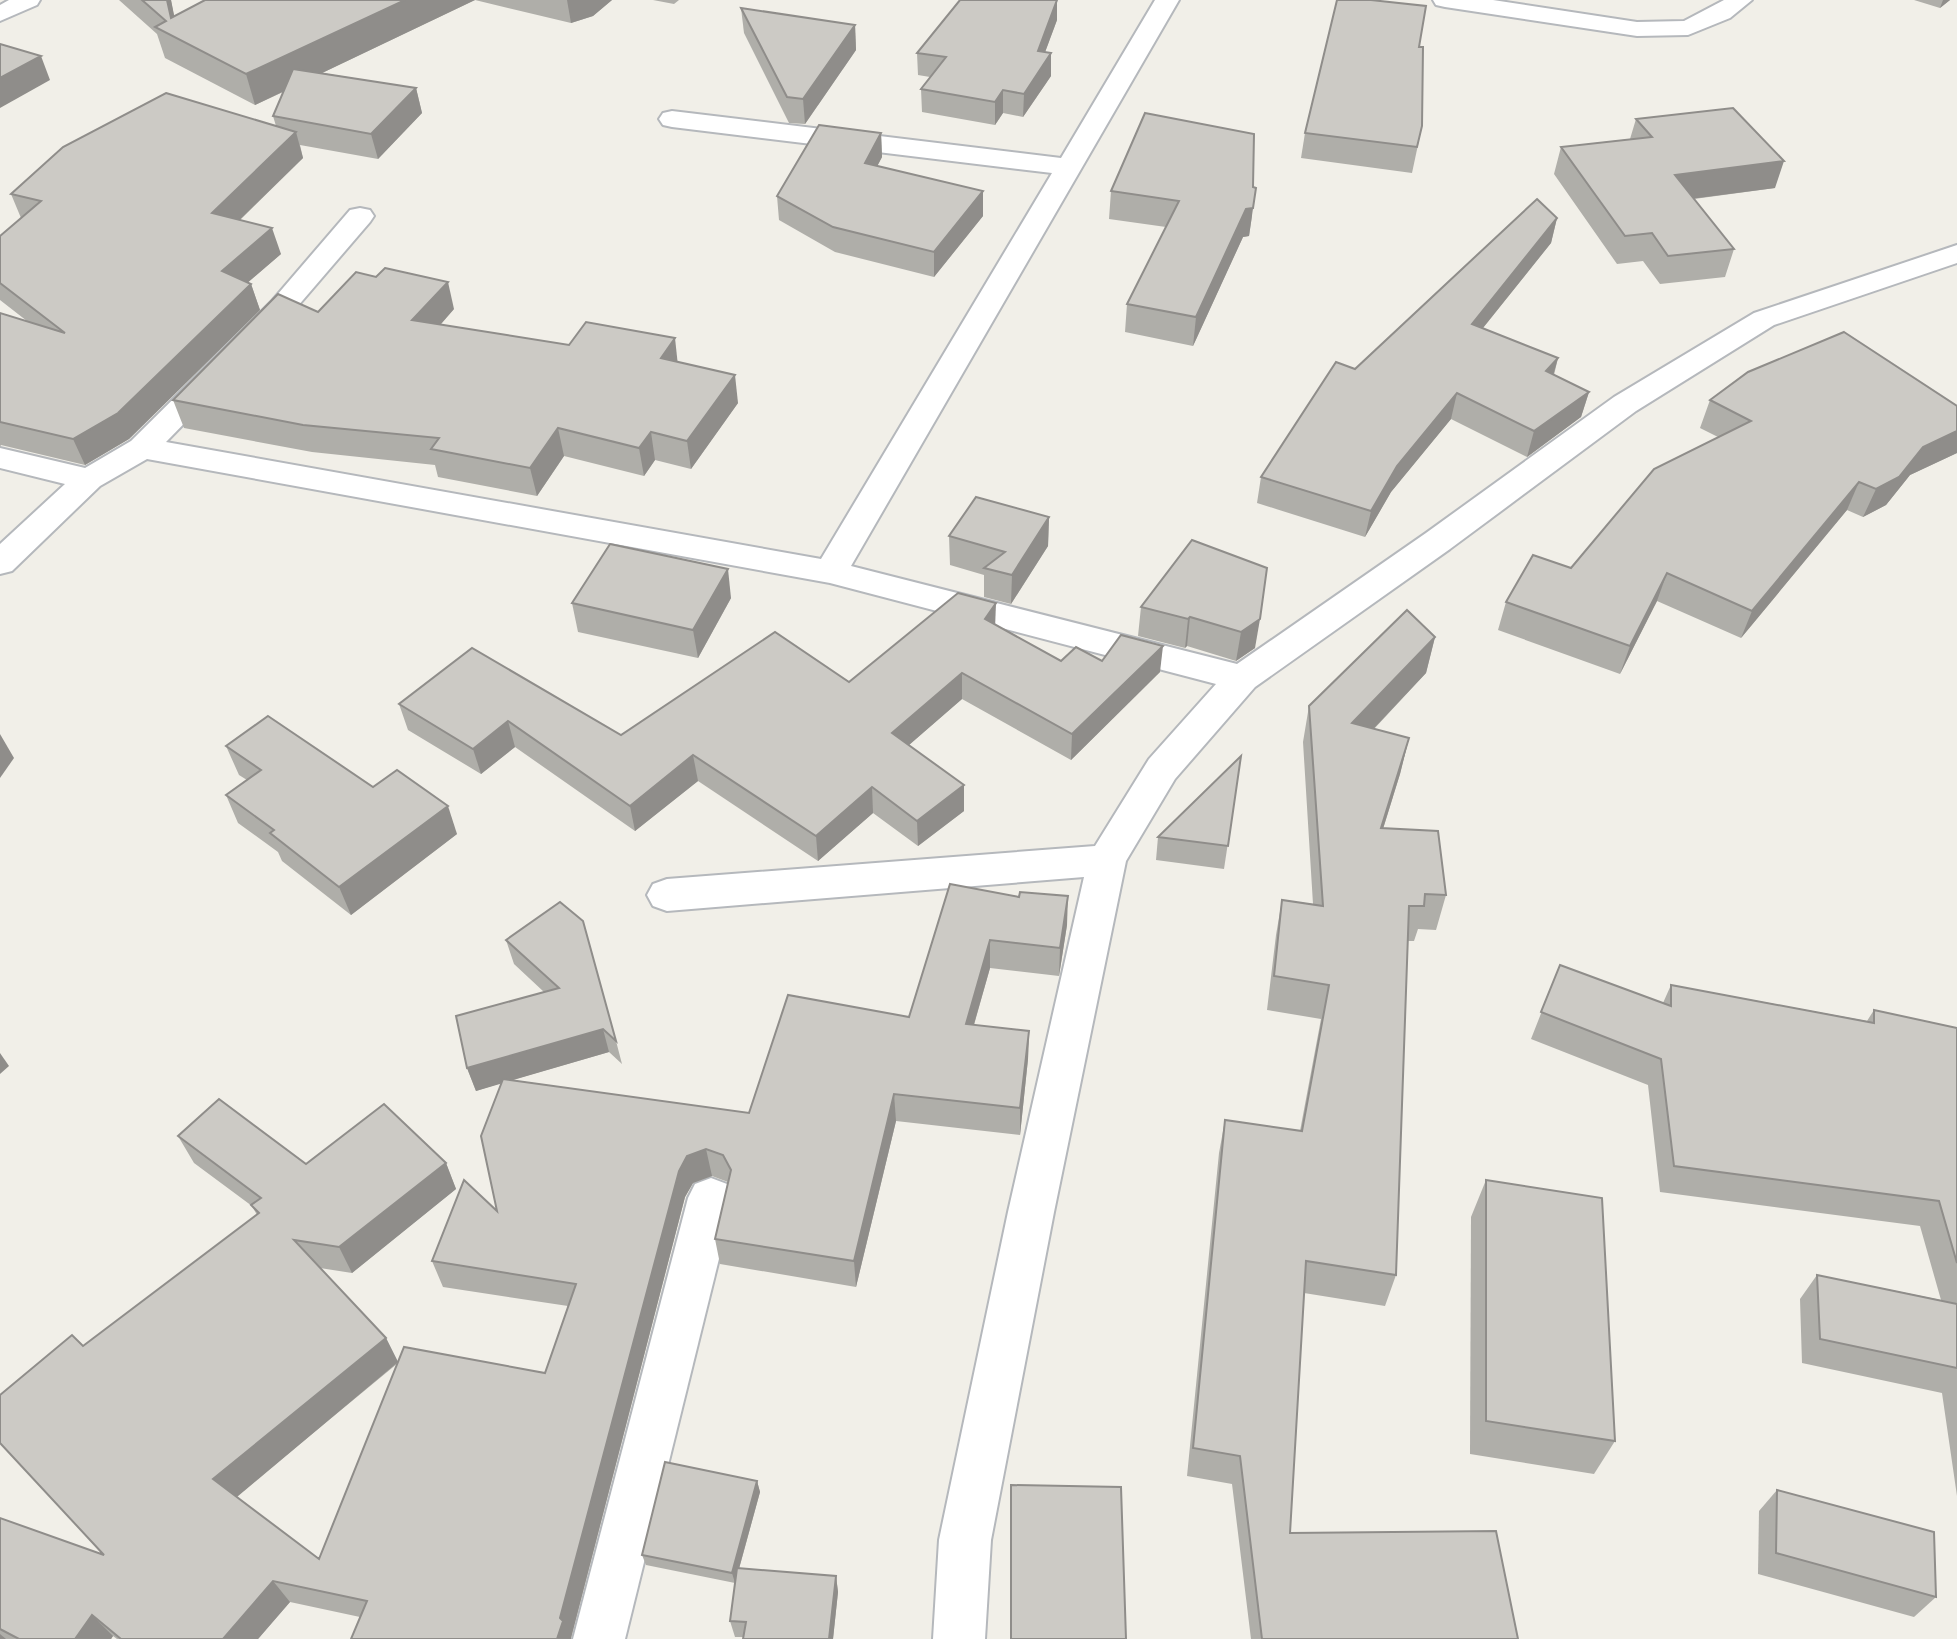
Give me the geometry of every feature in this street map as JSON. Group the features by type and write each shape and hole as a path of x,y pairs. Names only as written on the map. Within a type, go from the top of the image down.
{"street":[{"path":"0,14 28,0"},
{"path":"830,572 1167,0"},
{"path":"1445,0 1637,29 1688,28 1721,13 1740,0"},
{"path":"672,119 1070,167"},
{"path":"0,563 89,479 142,448 281,308 360,216"},
{"path":"959,1639 965,1540 1031,1212 1107,860 1162,769 1242,678 1438,541 1625,404 1764,319 1957,254"},
{"path":"142,448 830,572 1242,678"},
{"path":"0,458 89,479"},
{"path":"667,895 1107,860"},
{"path":"599,1639 711,1198"}],"building":[{"path":"142,0 167,0 171,18 205,0 405,0 246,74 155,27 166,21"},
{"path":"960,0 1057,0 1038,51 1051,53 1024,94 1003,90 995,102 921,89 946,57 917,53"},
{"path":"1337,0 1371,0 1426,6 1419,47 1423,47 1422,126 1417,147 1305,133"},
{"path":"741,8 855,25 803,99 787,97"},
{"path":"0,44 41,56 0,78"},
{"path":"293,69 416,88 371,134 273,116"},
{"path":"166,93 296,132 212,213 272,228 222,271 251,284 118,413 73,439 0,422 0,313 65,333 0,283 0,236 41,201 11,194 63,147"},
{"path":"1733,108 1784,161 1675,175 1734,249 1668,256 1652,233 1625,236 1561,147 1652,137 1636,119"},
{"path":"1145,113 1254,134 1253,187 1256,188 1253,208 1246,209 1196,317 1127,304 1179,201 1111,191"},
{"path":"819,125 881,133 865,163 983,191 934,252 833,227 777,196"},
{"path":"1537,199 1557,218 1472,324 1558,358 1546,371 1589,392 1534,431 1457,393 1397,466 1371,511 1261,477 1336,362 1355,369"},
{"path":"385,268 448,282 412,320 569,345 586,322 675,338 661,358 735,375 687,441 651,432 639,448 558,428 530,468 431,449 439,438 303,425 173,400 278,294 318,312 356,272 376,277"},
{"path":"1844,332 1957,406 1957,431 1923,447 1899,477 1876,489 1859,482 1752,611 1667,573 1630,646 1506,602 1533,555 1571,568 1654,469 1751,421 1710,400 1748,372"},
{"path":"976,497 1049,517 1012,575 984,568 1005,552 949,536"},
{"path":"1192,540 1267,568 1260,619 1241,632 1190,617 1188,619 1141,607"},
{"path":"610,544 728,569 693,630 572,603"},
{"path":"958,593 996,603 985,619 1061,661 1076,647 1102,661 1121,635 1163,646 1072,734 962,673 892,733 964,785 917,821 872,787 816,836 693,755 630,806 508,721 473,749 399,704 472,648 621,735 775,632 849,682"},
{"path":"1407,610 1435,637 1352,723 1409,738 1381,828 1438,831 1446,895 1425,894 1424,906 1409,906 1396,1275 1306,1261 1290,1533 1496,1531 1518,1639 1262,1639 1240,1456 1193,1448 1225,1120 1302,1131 1329,985 1274,976 1282,900 1323,906 1309,706"},
{"path":"268,716 373,787 397,770 448,806 339,887 270,833 274,830 226,795 261,770 226,746"},
{"path":"1241,756 1228,846 1158,837"},
{"path":"950,884 1019,897 1020,892 1068,896 1060,948 990,940 966,1024 1029,1031 1020,1108 894,1094 854,1261 715,1239 731,1170 723,1155 706,1149 687,1156 679,1171 560,1618 563,1621 557,1639 351,1639 367,1601 273,1581 223,1639 121,1639 92,1615 75,1639 19,1639 0,1629 0,1518 104,1555 0,1443 0,1395 72,1335 83,1346 259,1213 251,1205 261,1198 178,1136 219,1099 306,1164 384,1104 446,1163 339,1247 294,1240 386,1338 213,1479 319,1559 404,1347 545,1373 576,1284 432,1261 464,1180 497,1211 481,1136 503,1079 749,1113 788,995 909,1017"},
{"path":"560,902 583,921 616,1041 603,1029 467,1068 456,1016 559,988 506,940"},
{"path":"1560,965 1671,1006 1671,985 1874,1023 1874,1010 1957,1028 1957,1263 1939,1201 1674,1166 1661,1059 1541,1012"},
{"path":"1486,1180 1602,1198 1615,1441 1486,1421"},
{"path":"1817,1275 1957,1304 1957,1368 1820,1339"},
{"path":"665,1462 757,1481 732,1573 642,1555"},
{"path":"1011,1485 1121,1487 1126,1639 1011,1639"},
{"path":"1777,1490 1934,1532 1936,1597 1776,1553"},
{"path":"737,1568 836,1576 829,1639 743,1639 746,1622 730,1621"}]}
